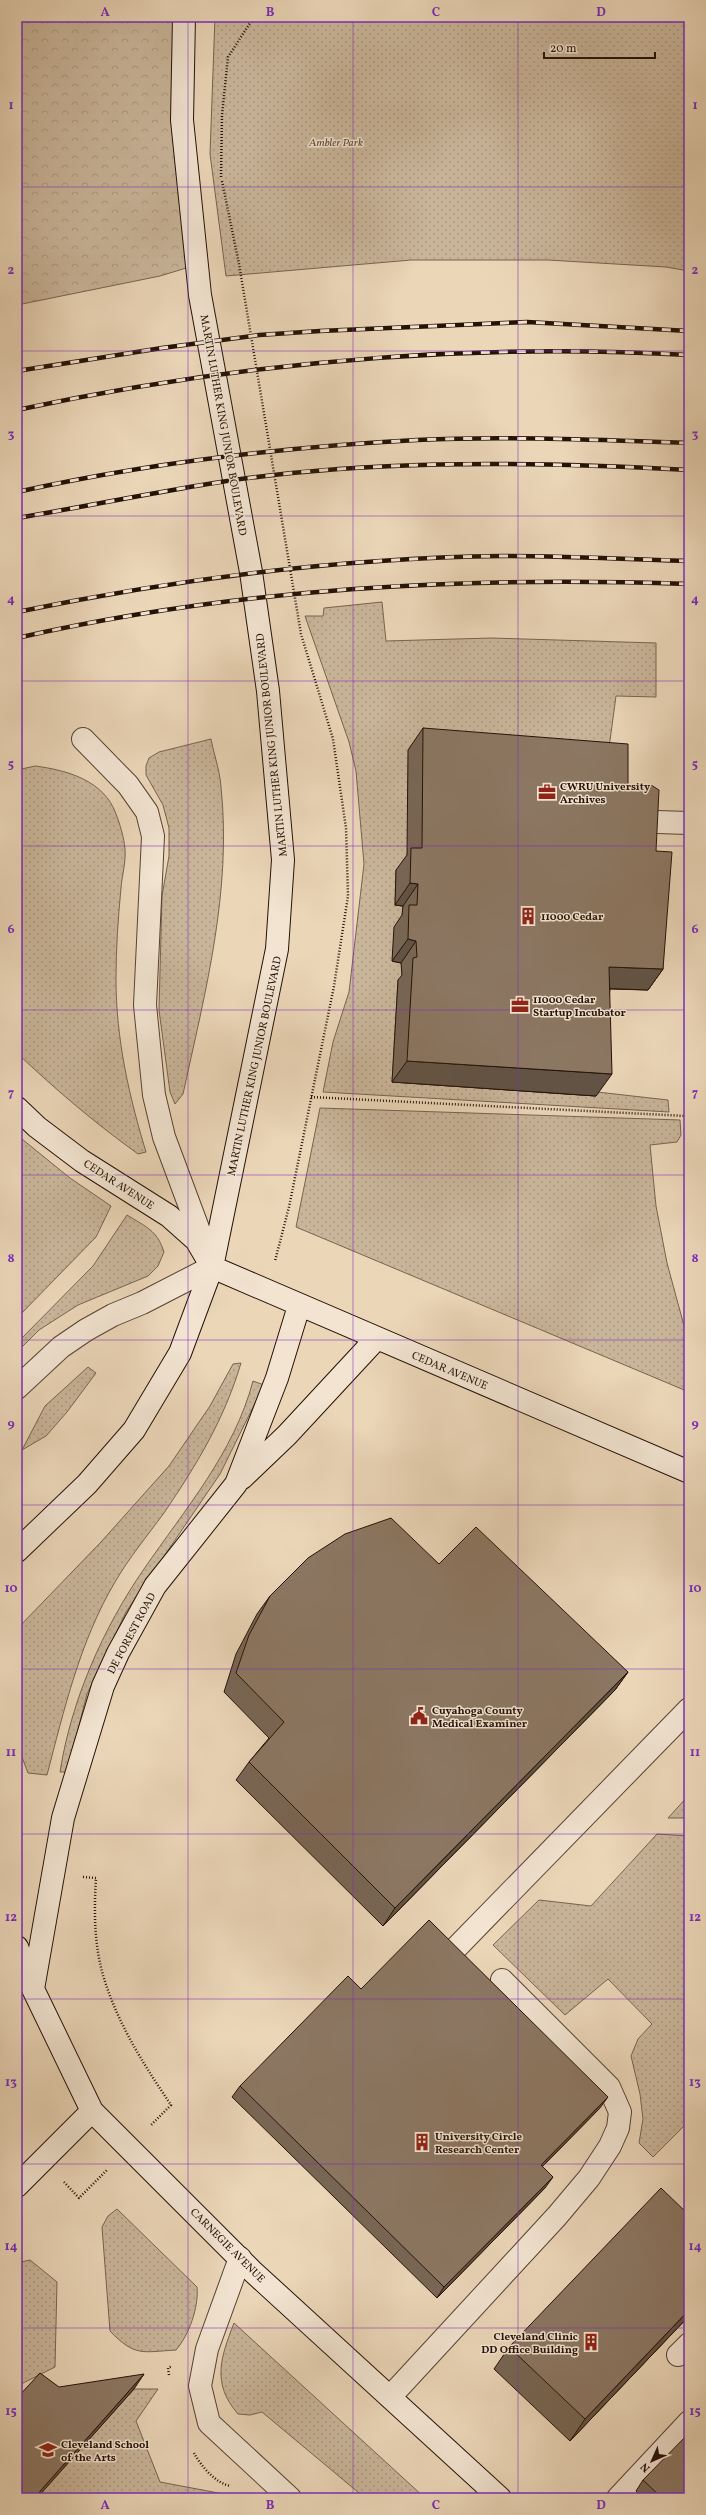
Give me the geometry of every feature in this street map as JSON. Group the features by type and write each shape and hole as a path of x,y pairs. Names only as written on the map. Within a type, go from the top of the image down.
{"main road":[{"name":"MARTIN LUTHER KING JUNIOR BOULEVARD","path":"17,1551 88,1484 134,1430 180,1353 212,1268 277,949 283,860 268,691 251,572 200,295 190,219 182,120 184,17"},
{"path":"17,1388 61,1347 86,1330 113,1314 142,1303 212,1268 164,1136 154,1095 145,1005 153,836 147,812 128,784 83,739"},
{"path":"657,822 689,823"},
{"name":"CEDAR AVENUE","path":"17,1108 37,1127 82,1161 169,1216 196,1240 212,1268 689,1472"},
{"name":"DE FOREST ROAD","path":"33,1989 59,1832 103,1686 118,1653 155,1586 236,1484 277,1378 299,1306"},
{"path":"236,1484 287,1435 377,1338"},
{"path":"455,1949 689,1709"},
{"name":"CARNEGIE AVENUE","path":"17,1947 33,1989 92,2111 240,2258 500,2498"},
{"path":"390,2397 557,2216 589,2178 610,2146 618,2128 620,2112 609,2087 502,1980"},
{"path":"17,2186 92,2111"},
{"path":"240,2258 207,2349 200,2386 209,2423 290,2498"},
{"path":"618,2498 689,2422"}],"path":[{"path":"228,57 254,17"},
{"path":"311,1096 686,1116"},
{"path":"283,1229 289,1207"},
{"path":"80,1877 96,1878 94,1910 103,1975 128,2035 171,2105 162,2115"},
{"path":"69,2187 80,2198 92,2185"}],"green space":[{"path":"17,17 184,17 196,265 160,276 17,305"},
{"name":"Ambler Park","path":"215,17 689,17 689,271 666,267 548,260 411,260 226,276 210,154"},
{"path":"382,602 386,641 491,638 656,643 656,697 616,696 609,748 407,870 396,870 395,905 403,906 402,979 398,980 392,1082 596,1096 597,1092 668,1100 669,1112 323,1092 333,1042 349,992 364,864 356,771 349,742 305,616 323,616 324,608"},
{"path":"211,739 220,781 223,826 223,865 220,903 208,980 183,1094 175,1104 170,1092 159,1010 162,896 169,856 169,828 163,805 146,775 146,766 149,758 159,752"},
{"path":"35,766 59,770 71,774 83,779 103,793 110,802 116,814 124,840 125,854 117,945 116,979 118,1023 129,1088 146,1152 138,1154 106,1130 61,1093 17,1053 17,770"},
{"path":"320,1108 680,1120 681,1135 677,1142 650,1145 656,1206 667,1263 689,1344 689,1392 296,1227"},
{"path":"17,1135 70,1178 111,1206 96,1237 17,1318"},
{"path":"127,1215 145,1226 158,1239 164,1252 158,1266 148,1276 78,1305 39,1330 17,1352 17,1343 93,1266"},
{"path":"241,1363 218,1423 188,1477 164,1513 126,1564 115,1582 92,1628 74,1676 47,1775 28,1773 17,1744 17,1629 101,1542 169,1466 210,1406 233,1364"},
{"path":"88,1367 96,1373 67,1412 46,1436 22,1450 45,1406"},
{"path":"253,1381 264,1385 220,1474 126,1612 87,1694 67,1772 60,1772 72,1719 102,1640 129,1592 207,1480 221,1456 245,1407"},
{"path":"689,1795 689,1818 668,1818"},
{"path":"657,1834 689,1836 689,2121 653,2157 639,2143 643,2119 640,2094 631,2056 638,2039 652,2024 608,1979 565,2015 493,1945 539,1900 591,1906"},
{"path":"117,2209 197,2287 195,2312 185,2337 176,2350 147,2352 133,2349 110,2331 102,2227 108,2216"},
{"path":"30,2260 57,2282 55,2367 17,2386 17,2263"},
{"path":"234,2323 425,2498 365,2498 262,2412 250,2415 238,2414 230,2403 221,2381 222,2359"},
{"path":"134,2389 158,2389 136,2421 160,2482 245,2498 37,2498"}],"building":[{"name":"11000 Cedar","path":"423,728 628,744 628,786 651,785 659,790 656,851 672,852 663,969 609,967 612,1074 407,1061 413,958 417,957 416,941 408,939 409,905 417,905 418,884 410,883 411,848 422,848"},
{"name":"Cuyahoga County Medical Examiner","path":"391,1518 439,1564 476,1527 628,1672 395,1908 249,1762 284,1722 236,1673 249,1635 270,1596 308,1558 345,1534"},
{"name":"University Circle Research Center","path":"429,1920 608,2097 541,2165 553,2177 444,2287 240,2086 348,1976 361,1989"},
{"name":"Cleveland Clinic DD Office Building","path":"661,2188 689,2215 689,2310 585,2419 509,2347"},
{"name":"Cleveland School of the Arts","path":"40,2373 59,2387 144,2374 34,2498 17,2498 17,2398"},
{"path":"689,2433 689,2498 662,2498 643,2480"}],"railway":[{"path":"17,371 162,348 259,335 320,331 527,322 689,331"},
{"path":"17,410 183,380 351,360 435,354 520,352 604,352 689,355"},
{"path":"17,492 166,465 267,452 367,443 485,438 689,443"},
{"path":"17,518 223,482 292,473 342,469 441,464 540,464 689,470"},
{"path":"17,612 77,600 198,580 258,572 380,561 502,556 689,561"},
{"path":"17,638 100,621 183,607 351,589 435,584 520,582 689,584"}],"place":[{"name":"CWRU University Archives","path":"547,792"},
{"name":"11000 Cedar","path":"528,916"},
{"name":"11000 Cedar Startup Incubator","path":"520,1005"},
{"name":"Cuyahoga County Medical Examiner","path":"419,1716"},
{"name":"University Circle Research Center","path":"422,2142"},
{"name":"Cleveland Clinic DD Office Building","path":"591,2342"},
{"name":"Cleveland School of the Arts","path":"48,2450"}]}
